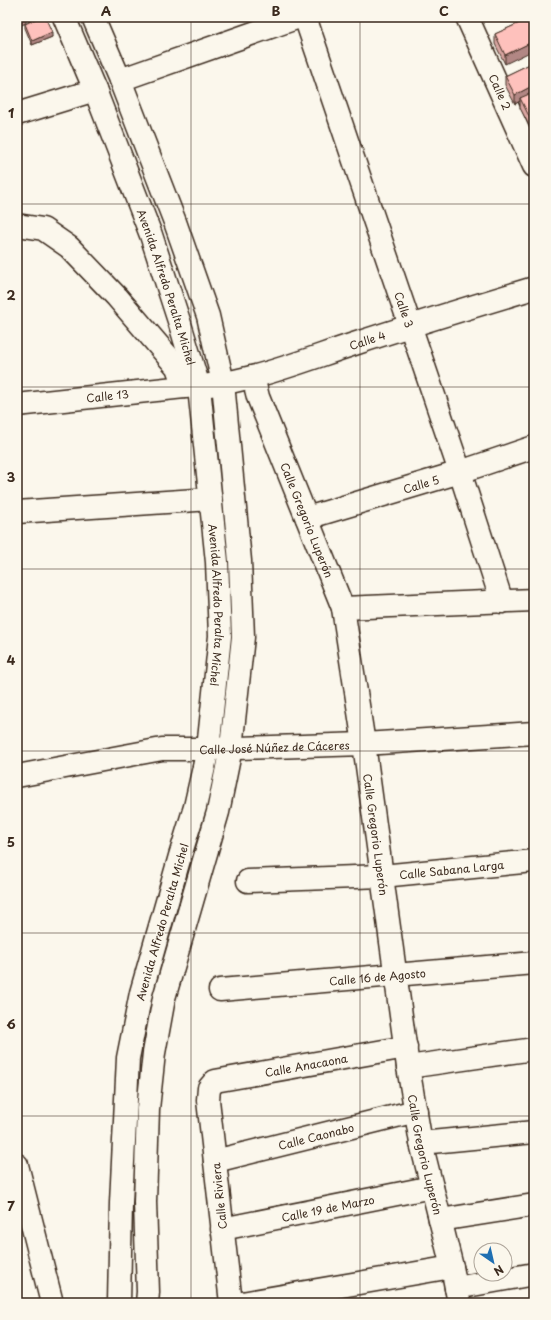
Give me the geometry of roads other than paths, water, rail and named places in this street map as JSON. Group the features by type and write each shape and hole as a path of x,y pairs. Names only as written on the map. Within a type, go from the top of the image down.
{"street":[{"name":"Avenida Alfredo Peralta Michel","path":"64,17 95,90 151,235 180,324 211,498 217,562 220,636 208,749 195,807 141,993 128,1058 120,1203 120,1303"},
{"name":"Avenida Alfredo Peralta Michel","path":"94,17 175,222 208,316 223,383 240,561 243,637 231,748 218,812 164,998 154,1053 148,1109 145,1195 148,1292 147,1303"},
{"path":"120,80 299,17"},
{"name":"Calle 3","path":"305,17 460,472 502,602"},
{"name":"Calle 2","path":"467,17 534,166"},
{"path":"17,114 95,90"},
{"path":"17,224 43,229 69,247 117,297 177,367 191,387"},
{"name":"Calle 4","path":"191,387 253,377 410,325 534,288"},
{"name":"Calle Gregorio Luperón","path":"253,377 258,397 343,608 364,744 407,1057 422,1143 455,1286"},
{"name":"Calle 13","path":"17,405 191,387"},
{"name":"Calle 5","path":"307,518 460,472 534,447"},
{"path":"17,512 211,498"},
{"path":"343,608 534,600"},
{"name":"Calle José Núñez de Cáceres","path":"17,776 162,749 364,744 534,733"},
{"name":"Calle Sabana Larga","path":"248,881 382,876 534,861"},
{"name":"Calle 16 de Agosto","path":"220,990 534,963"},
{"name":"Calle Anacaona","path":"209,1088 215,1081 407,1057 534,1049"},
{"name":"Calle Riviera","path":"209,1088 208,1100 231,1303"},
{"name":"Calle Caonabo","path":"215,1161 416,1111"},
{"path":"422,1143 534,1132"},
{"path":"17,1165 52,1303"},
{"name":"Calle 19 de Marzo","path":"222,1229 432,1187"},
{"path":"440,1220 534,1205"},
{"path":"242,1303 455,1286 534,1274"}]}
